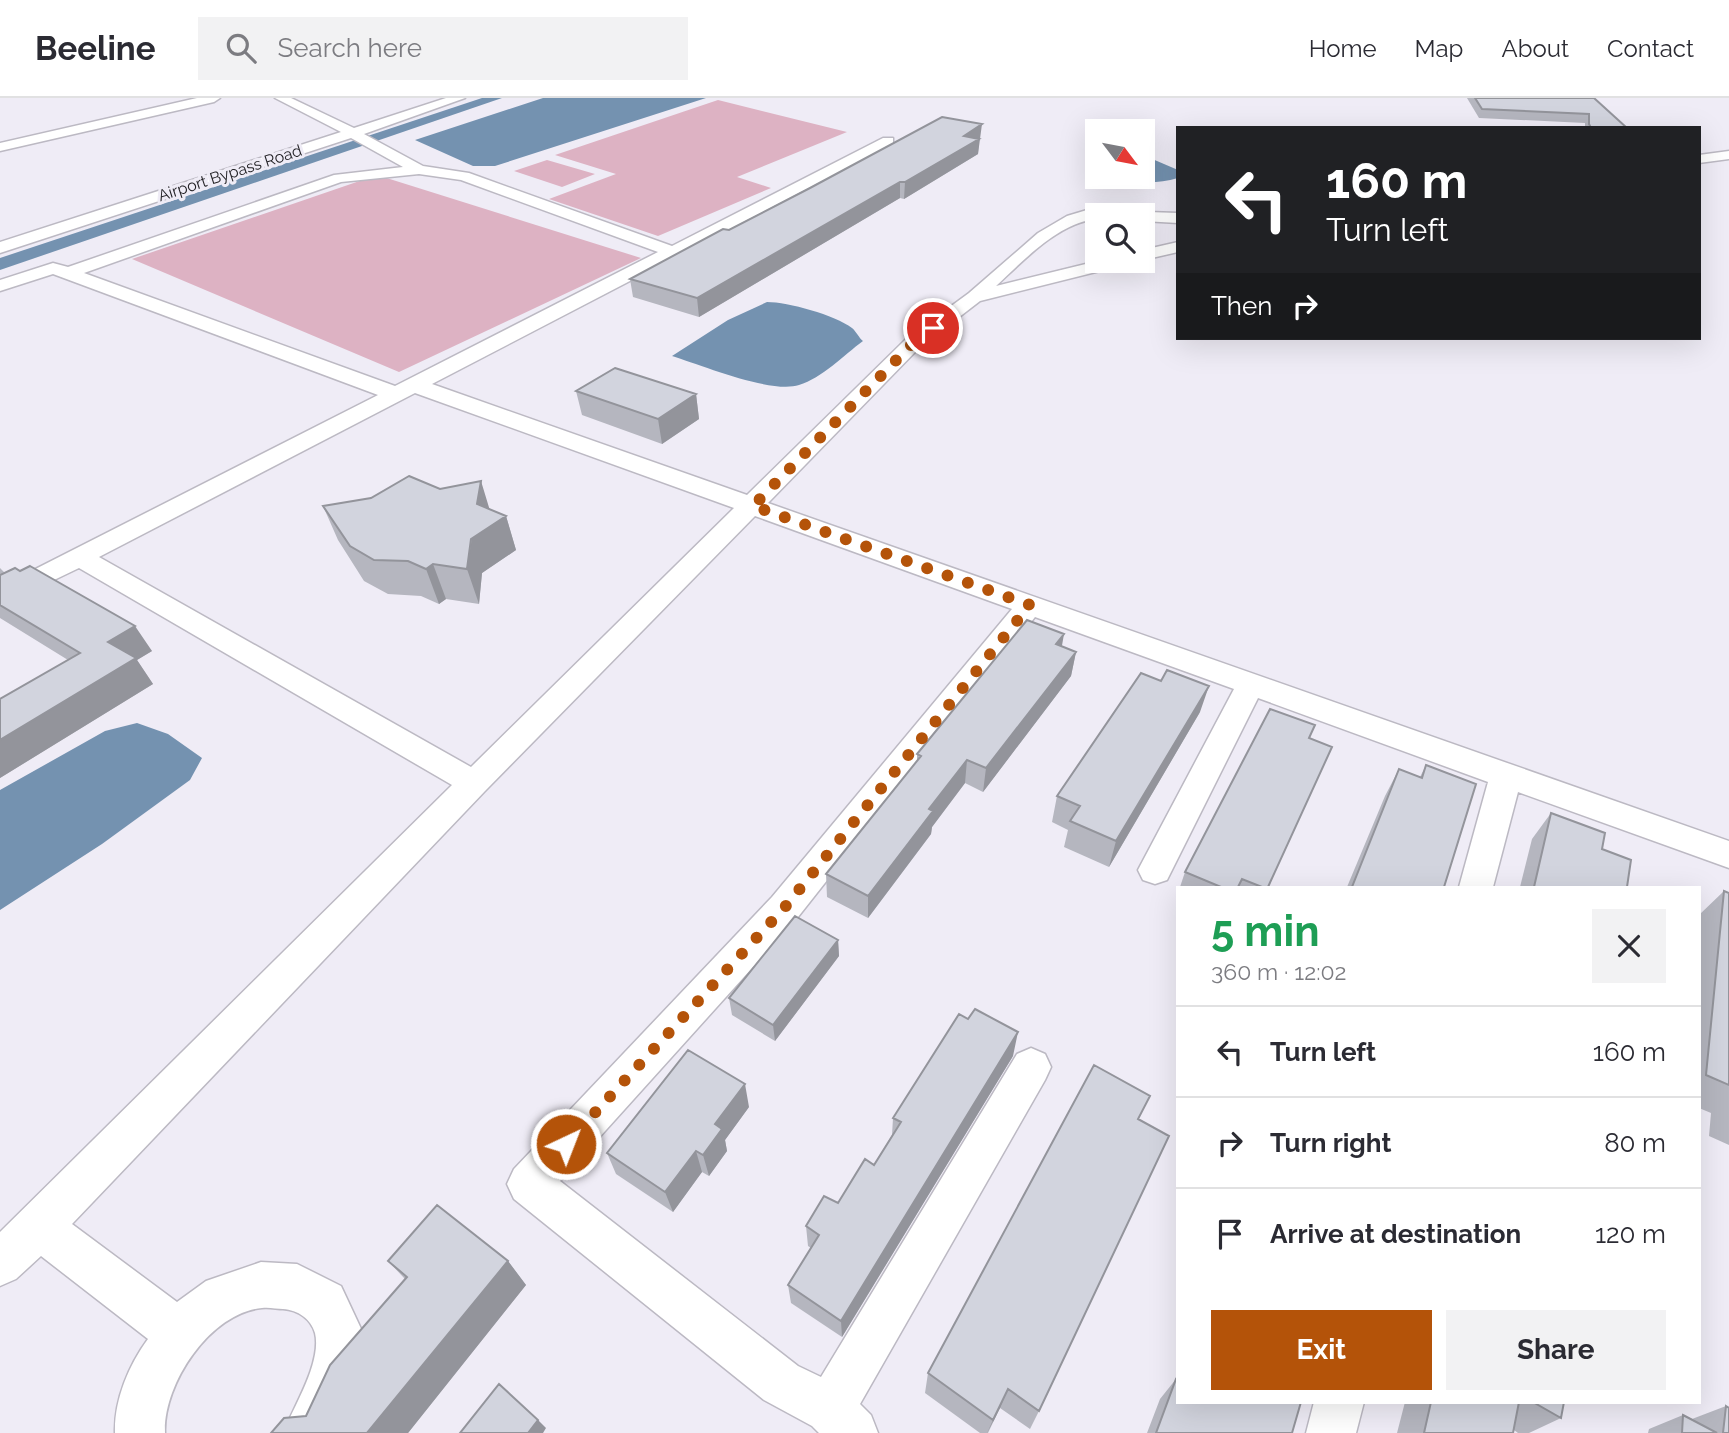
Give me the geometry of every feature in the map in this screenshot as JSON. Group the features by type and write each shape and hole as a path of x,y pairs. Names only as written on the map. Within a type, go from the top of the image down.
{"street":[{"path":"0,147 214,98"},
{"path":"281,98 354,133 419,170"},
{"name":"Airport Bypass Road","path":"0,248 459,98"},
{"path":"0,598 888,141"},
{"path":"1701,159 1729,155"},
{"path":"69,273 339,178 419,170 464,176 673,252"},
{"path":"0,1263 39,1227 474,783 912,344 974,297 1028,249 1071,221 1085,216"},
{"path":"1155,217 1176,218"},
{"path":"1155,252 1176,247"},
{"path":"0,286 53,268 69,273 405,390 753,506 1729,855"},
{"path":"974,297 1085,269"},
{"path":"79,557 474,783"},
{"path":"1030,605 785,907 529,1184 781,1383 842,1421 1031,1067"},
{"path":"1155,870 1251,684"},
{"path":"1476,886 1506,775"},
{"path":"39,1227 178,1332"},
{"path":"140,1433 139,1420 146,1390 160,1360 178,1332 204,1311 232,1294 258,1284 285,1283 307,1288 324,1301 336,1321 341,1346 326,1405 308,1433"},
{"path":"1331,1433 1338,1404"}],"shaded area":[{"path":"718,100 847,132 737,177 771,188 658,236 549,199 616,174 555,155"},
{"path":"547,160 595,174 562,187 514,171"},
{"path":"377,175 641,258 399,372 132,259"}],"water":[{"path":"543,98 706,98 495,166 473,166 415,140"},
{"path":"1155,160 1176,169 1176,178 1155,182"},
{"path":"767,302 799,307 834,318 852,328 863,341 808,382 787,387 754,382 672,356 728,320"},
{"path":"137,723 168,734 202,758 190,780 102,844 0,910 0,790 105,731"}],"building":[{"path":"1475,98 1594,98 1625,126 1590,126 1589,114 1482,109"},
{"path":"942,117 982,124 964,136 979,139 697,298 630,279 723,229 729,230 810,188"},
{"path":"615,368 696,394 658,419 576,391"},
{"path":"409,476 440,489 481,481 477,504 506,516 471,539 467,569 433,564 426,569 408,561 374,560 350,546 323,506 371,498"},
{"path":"30,566 135,626 108,642 136,658 0,740 0,699 80,653 0,605 0,575 15,568 20,571"},
{"path":"1027,620 1064,634 1056,644 1076,652 986,768 967,760 929,809 933,811 868,896 826,874 921,756 917,754"},
{"path":"1167,670 1209,686 1116,841 1070,821 1080,806 1057,796 1141,673 1161,681"},
{"path":"1270,709 1315,725 1309,738 1332,747 1268,886 1260,886 1242,879 1238,886 1219,886 1185,872"},
{"path":"1426,765 1476,784 1444,886 1352,886 1399,769 1422,778"},
{"path":"1551,813 1605,833 1602,849 1631,860 1627,886 1534,886"},
{"path":"1724,891 1729,893 1729,1085 1706,1075"},
{"path":"795,916 838,940 773,1025 729,998"},
{"path":"975,1009 1018,1032 841,1321 788,1285 819,1235 806,1226 824,1196 838,1203 865,1159 874,1165 901,1122 893,1118 959,1014 968,1019"},
{"path":"688,1050 745,1084 715,1124 722,1129 703,1155 696,1151 665,1192 607,1153"},
{"path":"1094,1065 1150,1096 1138,1119 1169,1136 1039,1411 1008,1389 993,1420 928,1373"},
{"path":"437,1205 508,1261 367,1433 271,1433 284,1418 306,1416 330,1365 407,1277 388,1261"},
{"path":"1176,1379 1176,1404 1300,1404 1292,1433 1156,1433"},
{"path":"499,1384 538,1420 528,1433 460,1433"},
{"path":"1431,1404 1519,1404 1513,1433 1424,1433"},
{"path":"1536,1404 1564,1404 1561,1418"},
{"path":"1726,1406 1729,1408 1729,1433 1723,1433"},
{"path":"1683,1415 1717,1433 1682,1433"}],"waterway":[{"path":"0,264 495,98"}],"route":[{"path":"566,1144 785,907 1030,605 753,506 912,344 933,328"}]}
